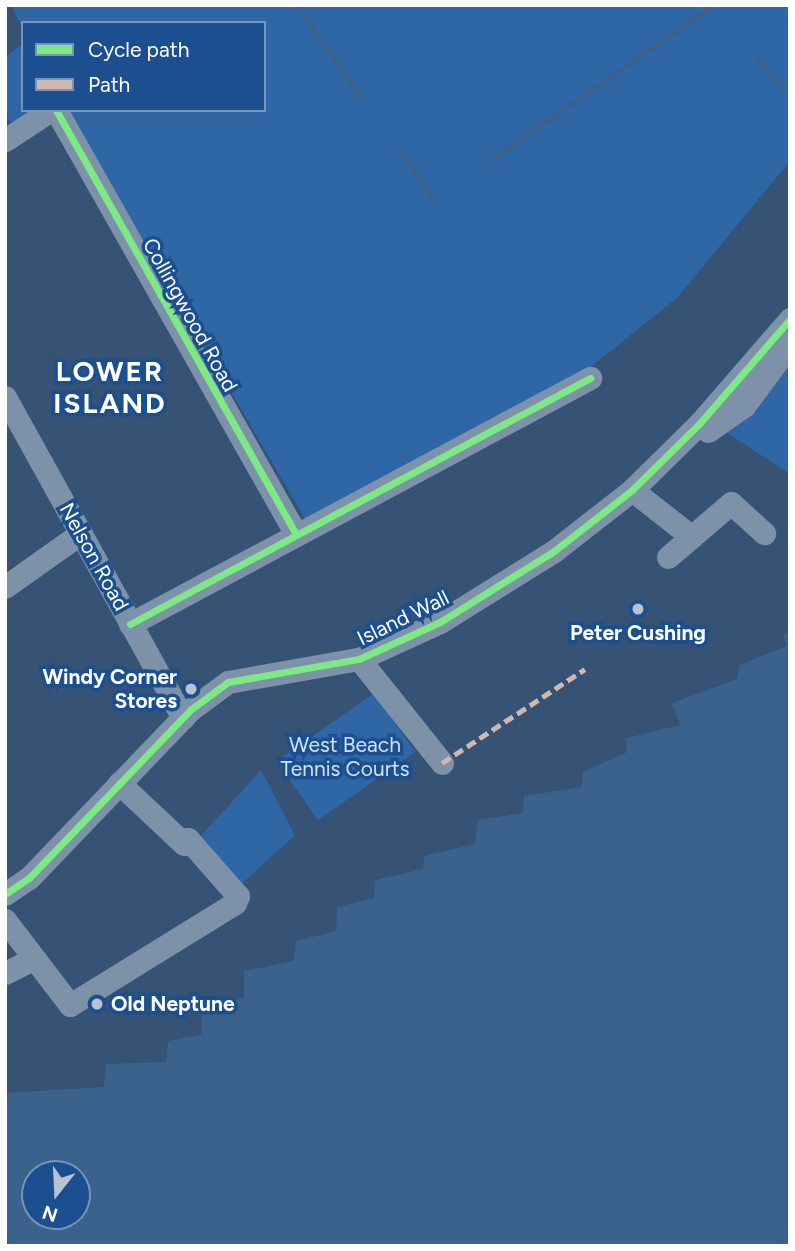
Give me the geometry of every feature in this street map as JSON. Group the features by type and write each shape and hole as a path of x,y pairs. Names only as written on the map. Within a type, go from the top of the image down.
{"street":[{"path":"5,140 48,112"},
{"name":"Collingwood Road","path":"57,112 296,535"},
{"name":"Island Wall","path":"5,894 29,878 183,718 228,682 248,676 359,659 440,622 514,578 632,490 699,424 790,319"},
{"path":"708,431 744,406 790,344"},
{"path":"130,624 590,378"},
{"name":"Nelson Road","path":"5,397 183,718"},
{"path":"632,490 692,537"},
{"path":"668,557 731,503 764,533"},
{"path":"5,587 81,533"},
{"path":"359,659 442,763"},
{"path":"5,920 32,959 70,1005 235,904 238,896 188,839 184,844 119,783"},
{"path":"5,973 32,959"}],"green space":[{"path":"11,5 790,5 790,161 678,297 587,370 308,524 68,112 266,112 266,21 21,21 21,26"},
{"path":"21,45 21,112 33,112 13,125 5,114 5,57"},
{"path":"790,352 790,474 727,433"},
{"name":"West Beach Tennis Courts","path":"374,693 415,752 318,820 277,761"},
{"name":"West Beach Tennis Courts","path":"261,770 295,835 237,888 197,840"}],"shaded area":[{"path":"790,631 790,1246 5,1246 5,1093 104,1087 106,1064 166,1062 168,1041 201,1035 202,1009 244,997 244,971 293,961 296,941 336,931 337,907 374,898 375,880 423,869 424,856 475,844 478,820 523,813 524,796 581,787 583,772 627,752 626,738 680,725 672,703 737,679 739,665 787,646 783,635"}],"waterway":[{"path":"297,5 362,98"},
{"path":"492,159 709,8"},
{"path":"759,58 780,86"},
{"path":"399,148 435,201"}],"marked path":[{"path":"442,763 585,669"}],"cycle path":[{"path":"57,112 296,535"},
{"path":"5,894 29,878 190,710 228,682 359,659 440,622 554,551 632,490 699,424 790,319"},
{"path":"130,624 590,378"}],"place":[{"name":"Peter Cushing","path":"638,609"},
{"name":"Windy Corner Stores","path":"191,689"},
{"name":"Old Neptune","path":"97,1004"}],"district":[{"name":"LOWER ISLAND","path":"110,387"}]}
